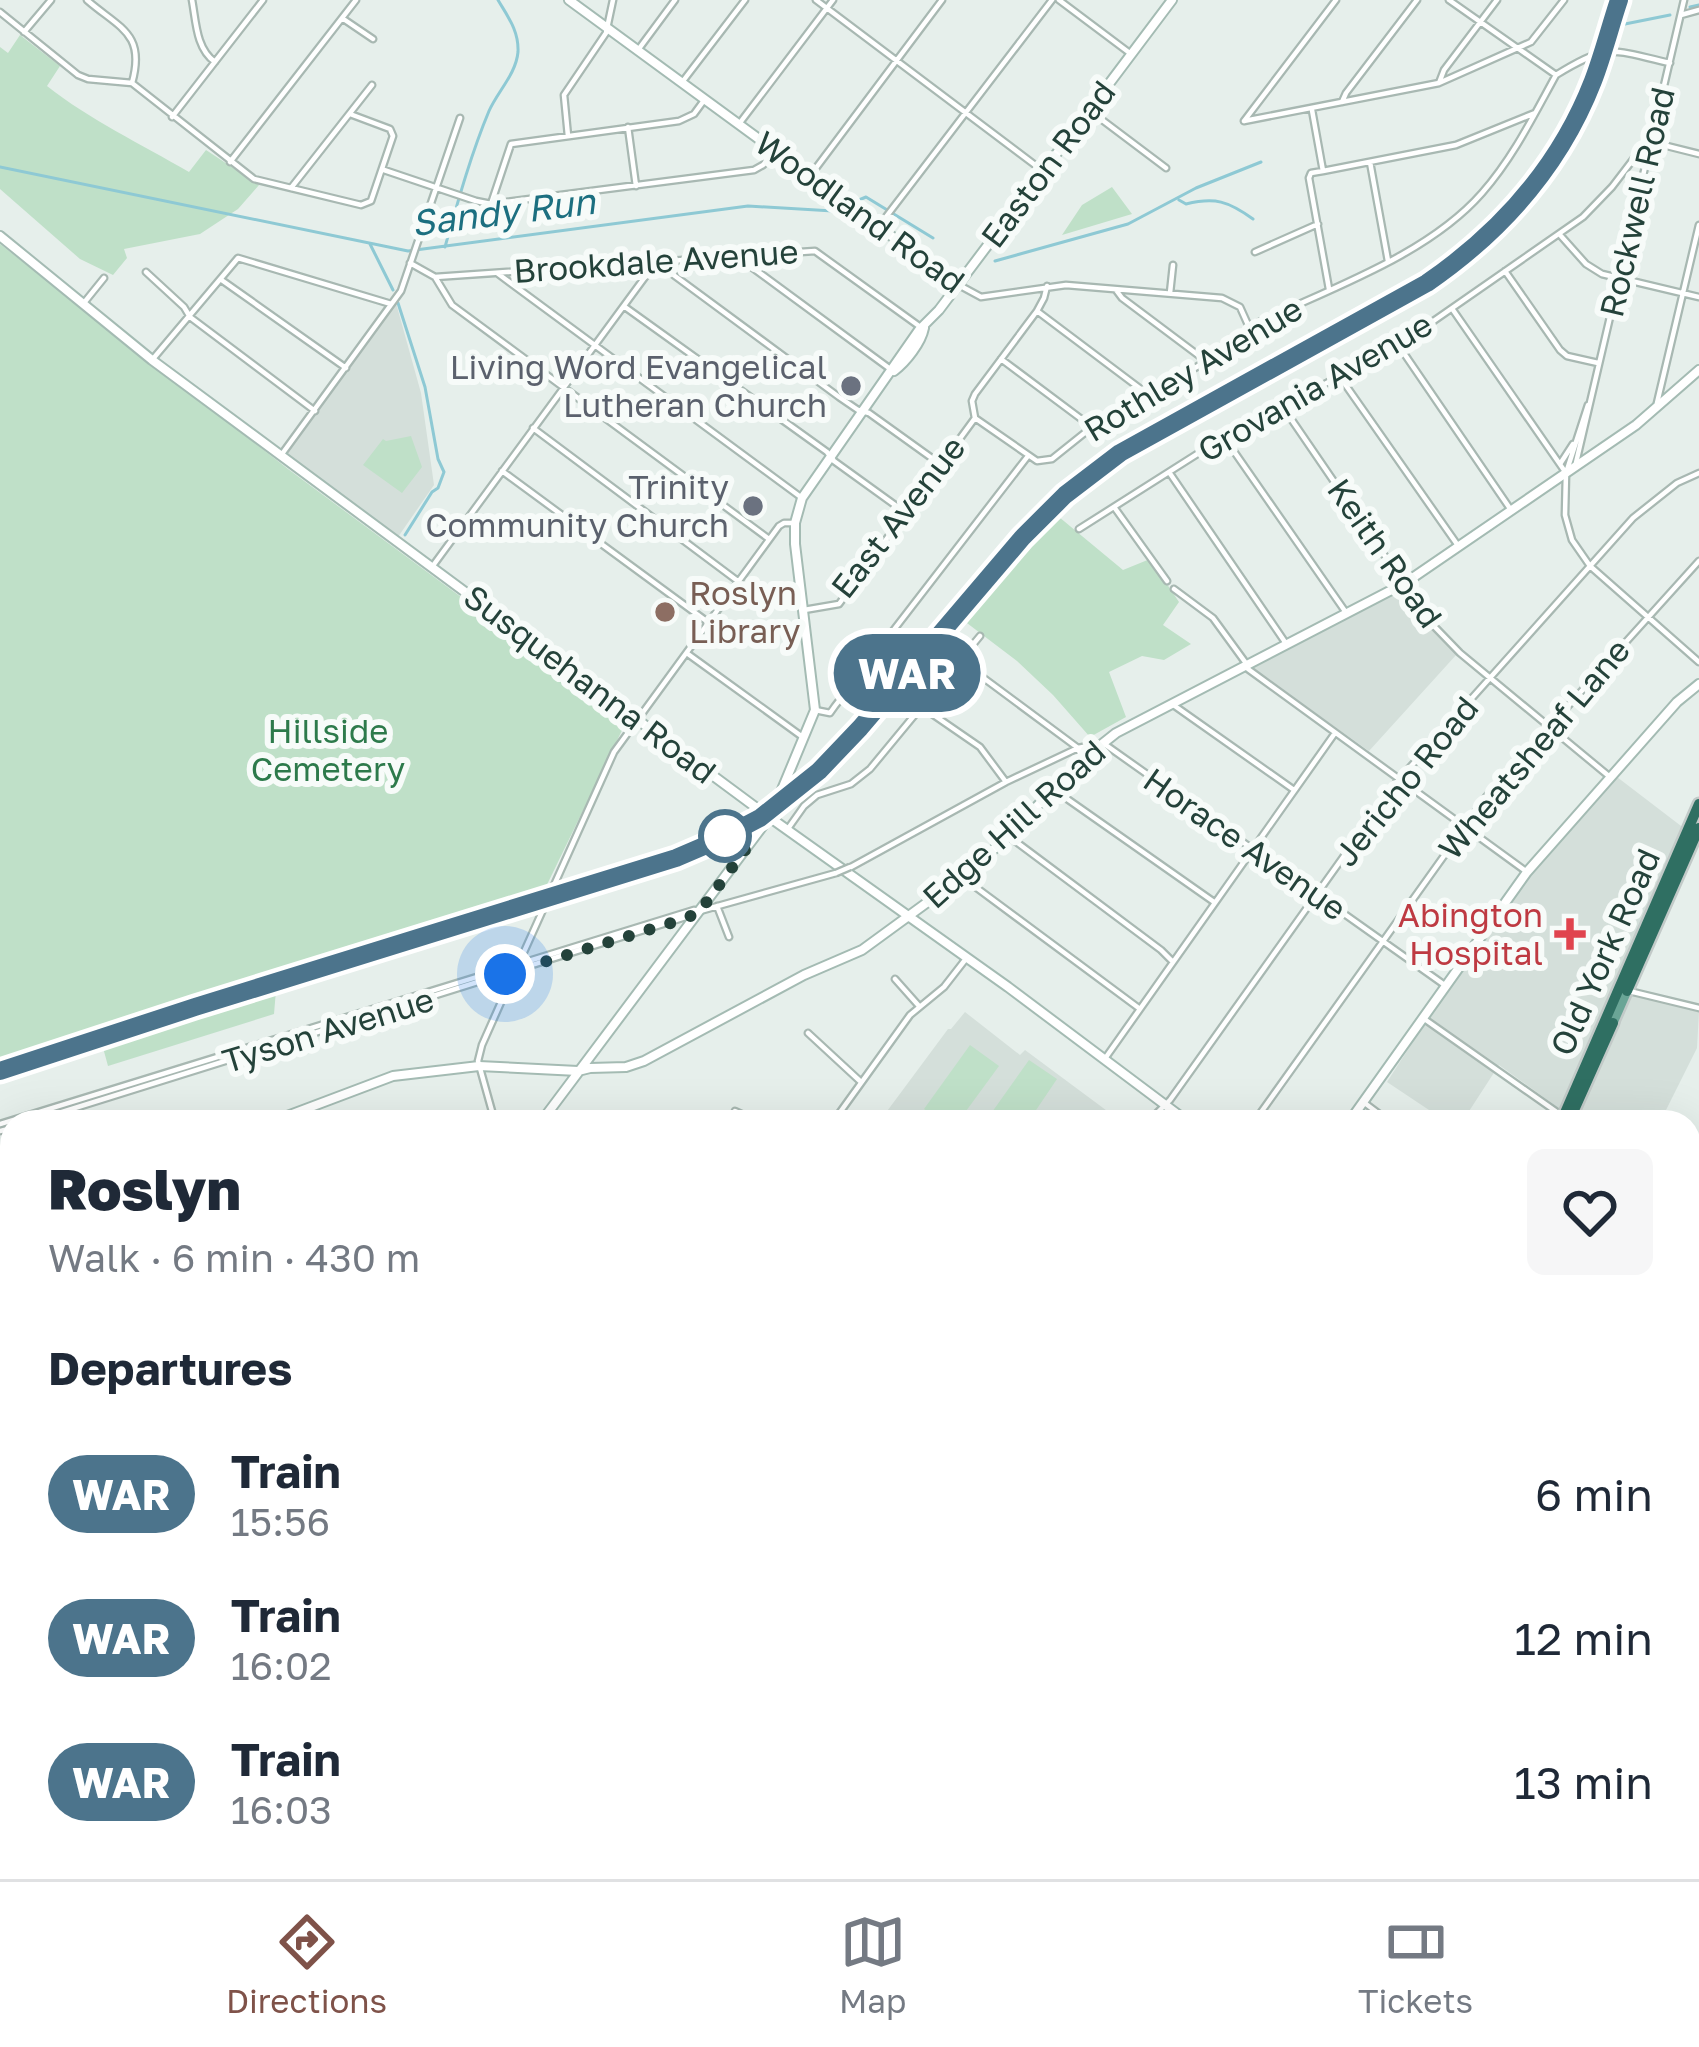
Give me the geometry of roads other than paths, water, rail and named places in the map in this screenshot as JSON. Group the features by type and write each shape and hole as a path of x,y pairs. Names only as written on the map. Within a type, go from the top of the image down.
{"highway":[{"name":"Old York Road","path":"1692,842 1699,805"},
{"name":"Old York Road","path":"1571,1110 1699,828"},
{"name":"Old York Road","path":"1571,1110 1613,1023"}],"main road":[{"name":"Woodland Road","path":"568,0 957,284"},
{"name":"Easton Road","path":"550,1110 769,817 805,739 815,710 795,544 802,498 1172,0"},
{"name":"Susquehanna Road","path":"0,236 152,360 1172,1110"},
{"name":"Edge Hill Road","path":"303,1110 393,1076 479,1066 578,1071 644,1061 804,975 850,957 962,877 1009,836 1082,759 1116,733 1405,583 1656,408 1699,370"},
{"path":"1357,1110 1527,872 1677,702 1699,684"},
{"name":"Old York Road","path":"1613,1023 1623,990"}],"street":[{"path":"24,32 51,0"},
{"path":"87,0 134,41 132,83"},
{"path":"192,0 203,51 215,62"},
{"path":"172,117 263,0"},
{"path":"230,162 356,0"},
{"path":"568,136 564,94 608,28 613,0"},
{"path":"638,50 675,0"},
{"path":"682,82 745,0"},
{"path":"816,0 1043,171"},
{"path":"739,124 833,0"},
{"path":"810,176 942,0"},
{"path":"879,226 1055,0 1131,54"},
{"path":"1336,0 1244,121 1438,82 1534,39 1564,0"},
{"path":"1342,102 1418,0"},
{"path":"1449,0 1556,74 1597,52 1612,50 1670,63"},
{"path":"1438,82 1497,0"},
{"name":"Rockwell Road","path":"1684,0 1588,404 1567,468 1566,524 1590,566 1699,662"},
{"path":"1681,15 1699,10"},
{"path":"0,12 82,77 132,83 254,179 361,206 371,201 392,133 350,114"},
{"path":"342,17 374,40"},
{"name":"Rothley Avenue","path":"1028,456 1037,461 1052,458 1092,427 1240,342 1249,327 1388,261 1437,231 1475,200 1505,163 1556,74"},
{"path":"291,188 372,85"},
{"path":"491,203 512,144 685,119 705,99"},
{"path":"1312,108 1323,171"},
{"path":"1089,110 1166,168"},
{"path":"1329,289 1311,173 1456,145 1535,113"},
{"path":"281,456 400,291 460,118"},
{"path":"628,127 636,186"},
{"path":"1651,142 1699,154"},
{"name":"Grovania Avenue","path":"1079,529 1225,437 1399,345 1595,206 1651,142"},
{"path":"384,170 491,203 754,170 775,151"},
{"path":"1370,162 1388,261"},
{"path":"1255,252 1318,224"},
{"path":"1656,408 1699,225"},
{"path":"1559,234 1586,264 1603,274 1699,297"},
{"name":"Brookdale Avenue","path":"435,277 815,251 924,328"},
{"path":"736,256 893,371"},
{"path":"152,360 238,258 392,304"},
{"path":"432,566 656,262 828,389 940,464"},
{"path":"410,263 435,277 452,305 769,539"},
{"path":"1170,293 1173,265"},
{"path":"1505,271 1560,350 1598,363"},
{"path":"146,272 190,317 315,411"},
{"path":"496,272 802,498"},
{"path":"82,304 104,278"},
{"path":"222,280 346,368"},
{"name":"Woodland Road","path":"957,284 981,297 1047,286 1222,298 1240,307 1249,327"},
{"name":"East Avenue","path":"804,610 839,604 975,418 973,398 1044,298 1047,286"},
{"path":"1115,289 1206,361"},
{"path":"623,306 906,513"},
{"path":"1452,308 1567,468"},
{"path":"1036,310 1146,394"},
{"path":"1399,345 1511,510"},
{"path":"1000,359 1092,427"},
{"path":"1340,376 1459,547"},
{"name":"Rockwell Road","path":"1567,468 1588,404"},
{"name":"Keith Road","path":"1283,407 1430,622 1610,777"},
{"path":"815,710 830,713 836,706 1028,456 975,418"},
{"path":"532,428 739,582"},
{"path":"1225,437 1347,614"},
{"path":"502,471 709,623"},
{"path":"1169,472 1287,645"},
{"name":"Jericho Road","path":"1161,1110 1400,779 1652,501 1699,472"},
{"path":"1114,507 1167,580"},
{"path":"491,1110 479,1066 482,1045 614,752 769,539 784,523 795,523"},
{"name":"Wheatsheaf Lane","path":"1263,1110 1486,797 1699,561"},
{"path":"1174,589 1213,618 1248,669 1527,872"},
{"path":"787,830 817,795 850,784 870,769 980,636"},
{"path":"687,653 805,739"},
{"path":"959,661 1078,748 1082,759"},
{"path":"1172,704 1294,790"},
{"path":"921,706 980,747 1006,782"},
{"path":"1104,1060 1335,733"},
{"name":"Tyson Avenue","path":"65,1110 694,910 836,873 1006,782 1078,748 1103,743"},
{"name":"Horace Avenue","path":"1103,743 1446,986"},
{"path":"1053,789 1214,902"},
{"path":"1009,836 1173,962"},
{"path":"962,877 1140,1009"},
{"path":"717,906 730,937"},
{"path":"841,1110 920,1006 944,988 967,958"},
{"path":"895,979 920,1006"},
{"path":"1623,990 1699,1008"},
{"path":"1423,1018 1551,1110"},
{"path":"808,1033 861,1082"},
{"path":"1363,1102 1374,1110"}],"waterway":[{"path":"445,247 482,127 517,60 515,31 498,0"},
{"path":"1690,7 1699,5"},
{"path":"1620,25 1670,15"},
{"name":"Sandy Run","path":"995,261 1128,224 1196,188 1261,162"},
{"name":"Sandy Run","path":"0,167 408,251 748,206 833,211 866,197 933,238"},
{"path":"1179,200 1186,204 1221,202 1253,219"},
{"path":"370,244 393,290"},
{"path":"398,303 425,387 444,472 405,535"}],"railway":[{"path":"0,1067 676,858 763,814 838,753 1022,538 1065,495 1119,453 1182,416 1427,283 1480,241 1525,194 1564,141 1593,81 1619,0"}],"train":[{"name":"WAR","path":"0,1071 676,858 760,818 838,753 1022,538 1065,495 1120,453 1182,416 1427,283 1466,256 1505,219 1543,174 1572,127 1595,76 1619,0"}],"place":[{"name":"Living Word Evangelical Lutheran Church","path":"851,386"},
{"name":"Trinity Community Church","path":"753,506"},
{"name":"Roslyn Library","path":"665,612"},
{"name":"Abington Hospital","path":"1570,934"}],"park label":[{"name":"Hillside Cemetery","path":"328,750"}]}
